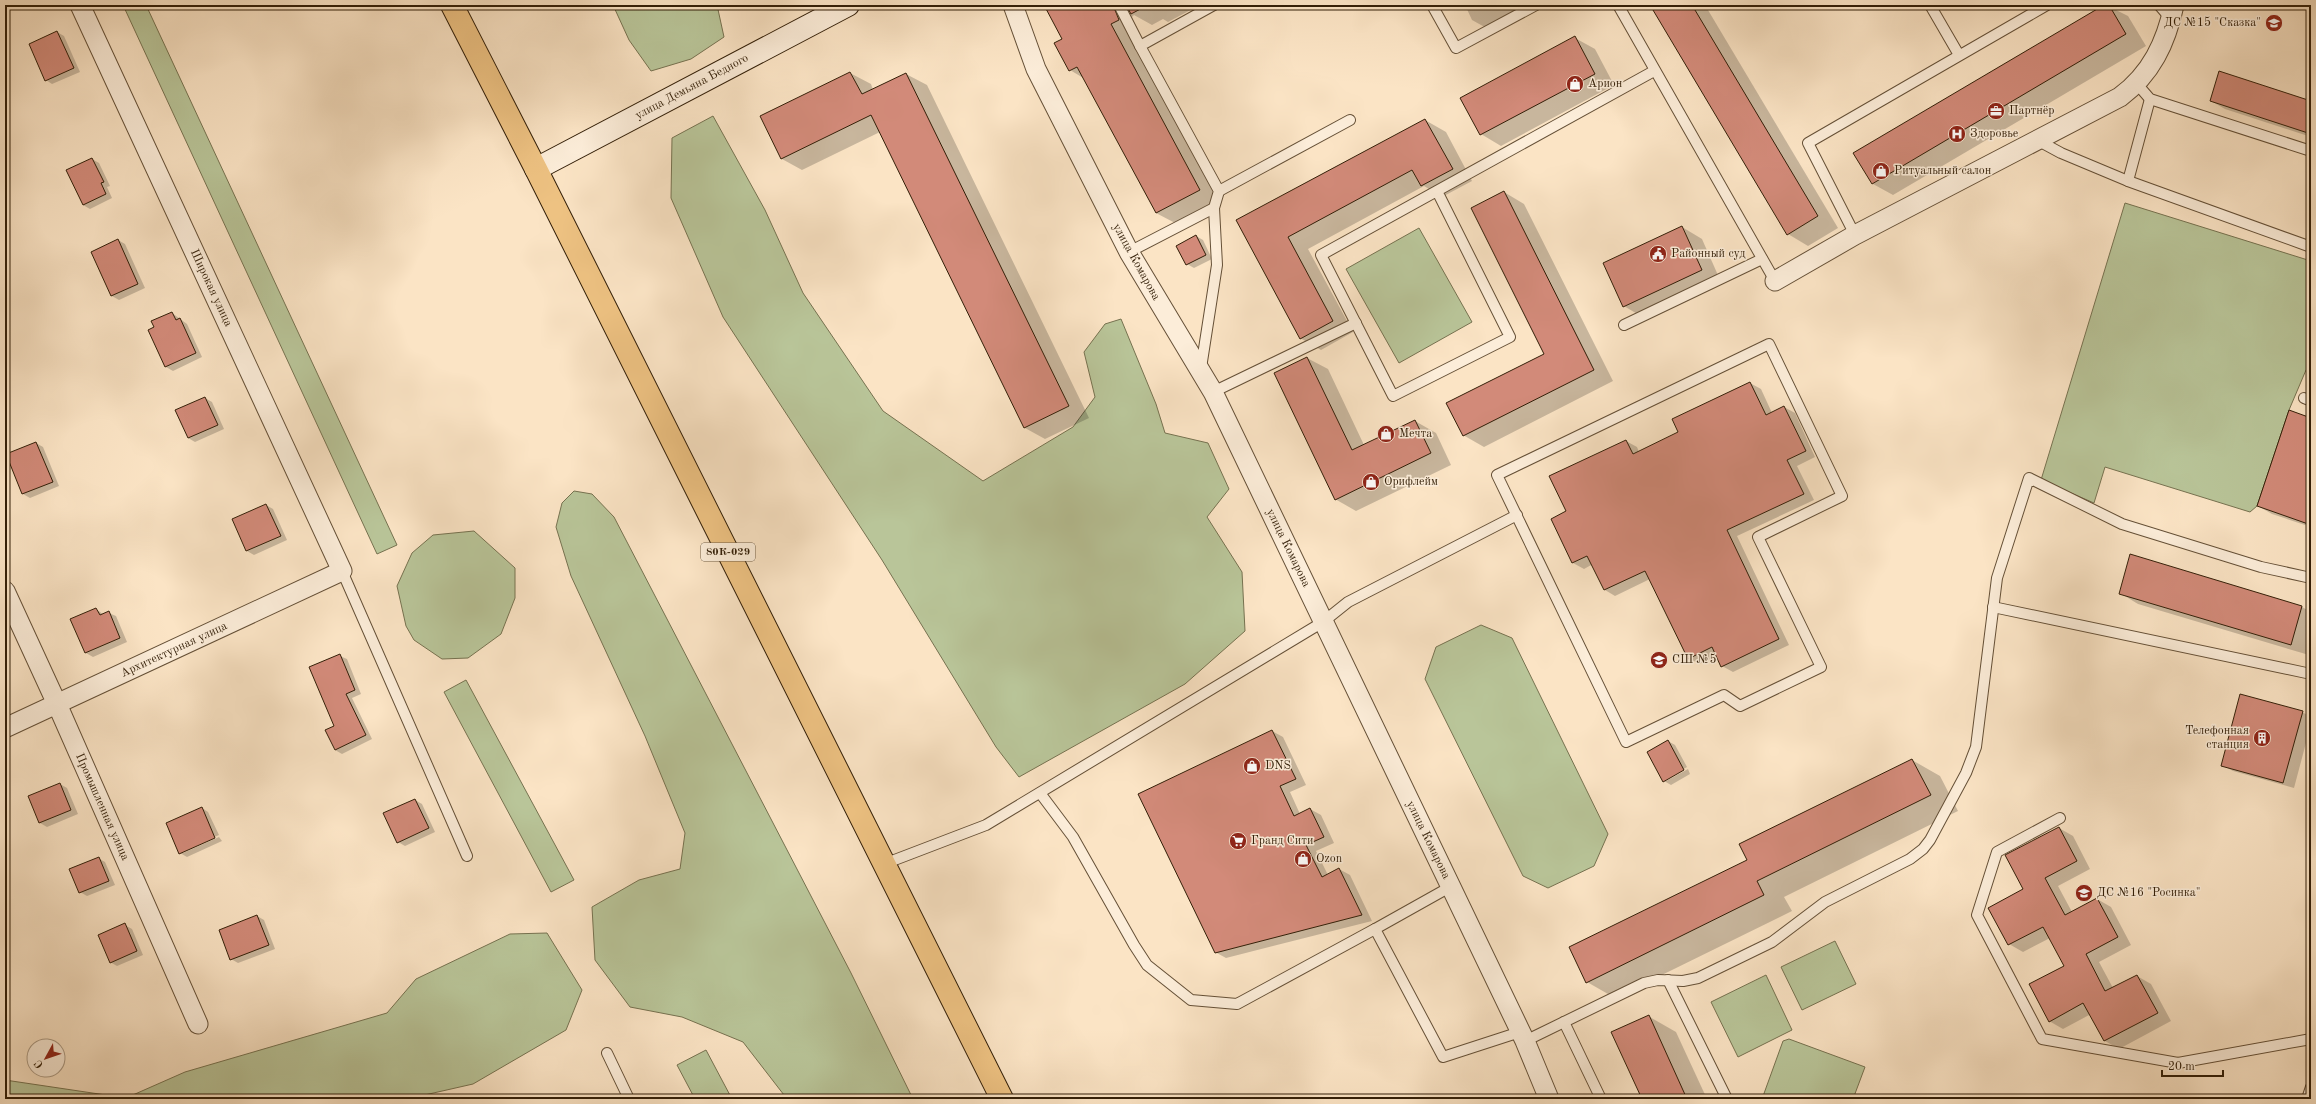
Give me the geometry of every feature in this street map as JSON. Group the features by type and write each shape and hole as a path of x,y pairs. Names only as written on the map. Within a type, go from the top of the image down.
{"main road":[{"name":"80К-029","path":"452,5 536,169 1002,1099"}],"street":[{"name":"Широкая улица","path":"80,5 342,571"},
{"name":"улица Демьяна Бедного","path":"536,169 848,5"},
{"name":"улица Комарова","path":"1013,5 1036,69 1129,252 1213,392 1522,1036 1549,1099"},
{"path":"1775,281 1856,235 2120,97 2137,84 2155,58 2172,12"},
{"name":"Архитектурная улица","path":"5,728 342,571"},
{"name":"Промышленная улица","path":"5,591 57,704 198,1024"}],"lane":[{"path":"1118,5 1219,191 1214,208 1217,265 1200,372"},
{"path":"1140,46 1214,5"},
{"path":"1432,5 1456,48 1536,5"},
{"path":"1618,5 1654,71 1775,281"},
{"path":"1930,5 1959,55"},
{"path":"1856,235 1808,142 2048,5"},
{"path":"2159,5 2172,12"},
{"path":"1438,191 1510,337 1393,396 1321,255 1654,71"},
{"path":"2137,84 2150,99 2311,151"},
{"path":"2128,180 2150,99"},
{"path":"1219,191 1350,120"},
{"path":"2037,140 2061,154 2311,247"},
{"path":"1129,252 1214,208"},
{"path":"1624,325 1762,258"},
{"path":"1213,392 1356,323"},
{"path":"1769,344 1842,496 1758,536 1821,667 1740,706 1724,695 1626,742 1517,515 1497,475 1769,344"},
{"path":"1375,929 1443,1057 1522,1036 1564,1022 1644,983 1668,980 1683,981 1698,978 1772,942 1825,902 1910,859 1923,849 1930,840 1966,773 1976,747 1993,607 2000,566 2029,478 2122,524 2261,567 2311,578"},
{"path":"884,864 986,825 1323,622 1348,602 1517,515"},
{"path":"342,571 467,856"},
{"path":"1993,607 2311,673"},
{"path":"1040,793 1073,837 1134,945 1147,965 1191,1000 1237,1004 1450,887"},
{"path":"2060,818 1997,852 1977,915 2042,1039 2178,1063 2311,1039"},
{"path":"1668,980 1727,1099"},
{"path":"1564,1022 1601,1099"},
{"path":"607,1053 629,1099"},
{"path":"2307,1099 2311,1087"}],"green space":[{"path":"123,5 146,5 397,545 377,554"},
{"path":"613,5 717,5 724,37 691,59 651,71 629,40"},
{"path":"713,116 765,210 803,293 883,411 983,481 1073,427 1095,397 1084,352 1105,324 1121,319 1156,404 1165,433 1208,443 1229,489 1207,517 1242,572 1245,631 1185,684 1019,777 996,747 882,560 723,317 671,198 672,138"},
{"path":"2125,203 2311,261 2311,370 2306,370 2289,410 2257,506 2250,512 2105,467 2094,503 2041,480"},
{"path":"1419,228 1472,322 1399,363 1346,269"},
{"path":"574,491 592,494 614,517 851,973 913,1099 795,1099 784,1095 743,1042 682,1017 630,1007 595,960 592,907 639,880 680,869 685,833 645,736 571,576 556,527 562,503"},
{"path":"474,531 515,568 515,598 501,634 468,658 442,659 414,640 406,626 397,586 412,553 433,535"},
{"path":"1481,625 1512,638 1608,834 1594,866 1548,888 1523,876 1425,679 1436,647"},
{"path":"466,680 574,880 551,892 444,692"},
{"path":"547,933 582,990 566,1030 473,1084 407,1099 5,1099 5,1080 126,1098 185,1072 387,1013 416,979 510,934"},
{"path":"1835,941 1856,984 1802,1010 1781,967"},
{"path":"1766,975 1792,1030 1738,1057 1711,1002"},
{"path":"1789,1039 1865,1067 1853,1099 1762,1099 1783,1041"},
{"path":"706,1050 732,1099 695,1099 677,1065"}],"building":[{"path":"1044,5 1113,5 1119,20 1111,24 1200,190 1156,213 1077,67 1069,71 1054,43 1062,39"},
{"path":"1126,5 1148,5 1131,14"},
{"path":"1650,5 1692,5 1818,216 1787,235"},
{"path":"2104,5 2109,5 2126,34 1872,184 1853,153"},
{"path":"57,31 74,68 45,81 29,44"},
{"path":"1575,36 1595,74 1480,135 1460,98"},
{"path":"2219,71 2311,101 2311,134 2210,101"},
{"path":"850,72 862,94 906,73 1069,406 1024,428 871,115 781,159 760,116"},
{"path":"1425,119 1453,169 1421,186 1412,170 1288,237 1333,321 1300,339 1236,220"},
{"path":"92,158 104,182 101,183 106,194 83,205 66,170"},
{"path":"1504,191 1594,370 1463,436 1446,403 1544,354 1471,208"},
{"path":"1682,226 1702,270 1623,307 1603,263"},
{"path":"1196,235 1206,255 1186,265 1176,246"},
{"path":"118,239 138,284 111,296 91,252"},
{"path":"172,312 176,320 180,318 196,353 165,367 148,330 154,327 151,321"},
{"path":"1307,357 1352,450 1415,420 1431,453 1335,500 1274,373"},
{"path":"1750,382 1766,415 1784,406 1806,451 1787,460 1804,494 1727,530 1779,639 1721,667 1712,647 1688,659 1645,571 1604,590 1587,556 1572,563 1551,519 1566,511 1549,476 1626,440 1633,454 1678,432 1672,419"},
{"path":"205,397 218,425 188,438 175,410"},
{"path":"2289,410 2311,418 2311,525 2257,506"},
{"path":"36,442 53,482 22,494 6,454"},
{"path":"266,504 281,536 246,551 232,519"},
{"path":"2130,554 2302,606 2291,645 2119,594"},
{"path":"96,608 100,615 109,611 120,638 85,653 70,619"},
{"path":"340,654 355,690 346,694 366,735 335,750 325,730 334,726 309,667"},
{"name":"Телефонная станция","path":"2240,694 2303,711 2283,783 2221,766"},
{"name":"Гранд Сити","path":"1272,730 1296,779 1280,786 1294,816 1310,808 1324,837 1306,845 1322,877 1339,868 1362,915 1215,953 1138,794"},
{"path":"1668,740 1684,770 1663,782 1647,752"},
{"path":"1912,759 1931,795 1757,881 1764,895 1586,983 1569,947 1747,860 1739,844"},
{"path":"60,783 71,810 39,823 28,796"},
{"path":"415,799 429,828 397,843 383,813"},
{"path":"202,807 215,838 179,854 166,823"},
{"path":"2059,827 2077,861 2045,878 2065,915 2097,898 2118,937 2086,954 2105,991 2137,975 2158,1013 2104,1041 2083,1003 2049,1022 2029,984 2064,966 2043,927 2008,945 1988,908 2023,889 2005,855"},
{"path":"99,857 109,881 79,893 69,869"},
{"path":"257,915 269,945 230,960 219,930"},
{"path":"125,923 137,951 110,963 98,935"},
{"path":"1649,1015 1687,1099 1642,1099 1611,1032"}],"place":[{"name":"ДС №15 \"Сказка\"","path":"2274,23"},
{"name":"Арион","path":"1575,84"},
{"name":"Партнёр","path":"1996,111"},
{"name":"Здоровье","path":"1957,134"},
{"name":"Ритуальный салон","path":"1881,171"},
{"name":"Районный суд","path":"1658,254"},
{"name":"Мечта","path":"1386,434"},
{"name":"Орифлейм","path":"1371,482"},
{"name":"СШ №5","path":"1659,660"},
{"name":"Телефонная станция","path":"2262,738"},
{"name":"DNS","path":"1252,766"},
{"name":"Гранд Сити","path":"1238,841"},
{"name":"Ozon","path":"1303,859"},
{"name":"ДС №16 \"Росинка\"","path":"2084,893"}]}
